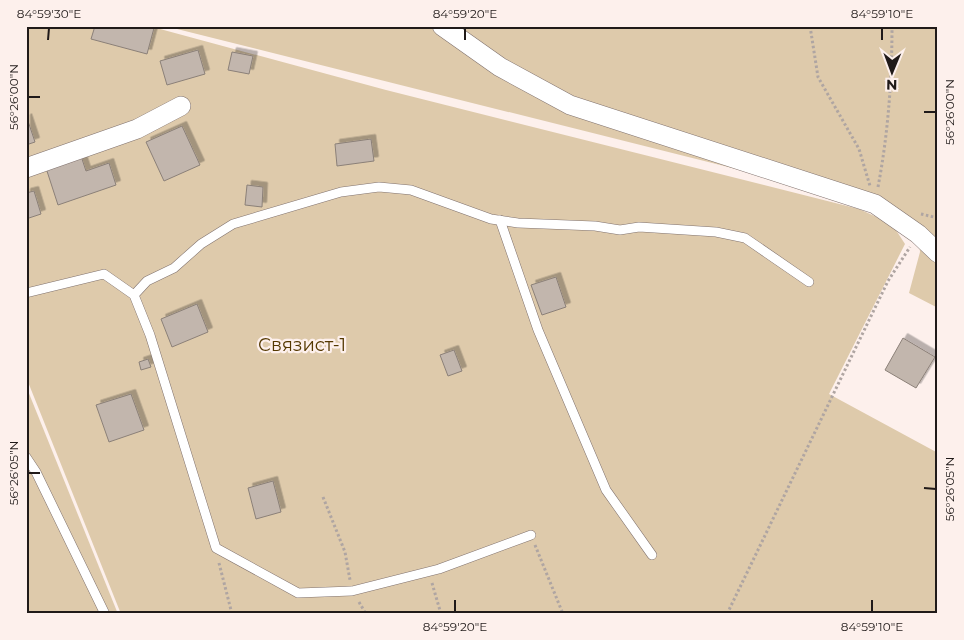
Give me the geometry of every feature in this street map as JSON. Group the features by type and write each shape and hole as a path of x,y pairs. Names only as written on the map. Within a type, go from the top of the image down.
{"street":[{"path":"442,26 500,67 570,106 875,204 918,234 938,253"},
{"path":"26,168 137,129 181,106"}],"lane":[{"path":"134,295 147,282 174,268 201,244 233,224 341,192 379,188 411,190 491,219 518,223 595,226 620,230 638,227 716,232 746,238 809,282"},
{"path":"500,220 538,330 606,490 652,555"},
{"path":"26,293 104,274 134,295 150,335 216,548 298,593 352,591 438,568 531,535"},
{"path":"26,457 36,472 105,614"}],"path":[{"path":"810,26 818,77 859,149 875,204"},
{"path":"875,204 886,148 892,84 892,26"},
{"path":"919,214 938,218"},
{"path":"727,614 888,281 918,234"},
{"path":"323,497 346,552 352,591 366,614"},
{"path":"531,535 563,614"},
{"path":"216,548 232,614"},
{"path":"428,570 441,614"}],"green space":[{"name":"Связист-1","path":"26,26 149,26 386,90 859,209 892,224 905,244 829,394 938,453 938,614 121,614 26,377"},
{"path":"165,26 938,26 938,308 909,293 920,252 918,233 852,198"},
{"path":"26,386 118,614 26,614"}],"building":[{"path":"95,26 147,26 154,28 147,54 91,39"},
{"path":"198,50 205,74 167,85 160,61"},
{"path":"232,52 253,56 249,74 228,70"},
{"path":"26,119 35,142 26,145"},
{"path":"182,126 200,165 164,181 146,142"},
{"path":"371,139 374,161 337,166 335,144"},
{"path":"81,156 86,171 109,163 116,185 58,205 46,168"},
{"path":"247,185 263,187 262,207 245,205"},
{"path":"34,191 41,214 26,219 26,193"},
{"path":"556,277 566,307 542,315 531,285"},
{"path":"197,304 208,332 172,347 161,319"},
{"path":"903,338 935,357 916,388 885,370"},
{"path":"454,350 462,371 448,376 440,355"},
{"path":"148,359 151,367 141,370 139,362"},
{"path":"131,394 144,430 109,442 96,405"},
{"path":"273,481 281,512 256,519 248,488"}]}
